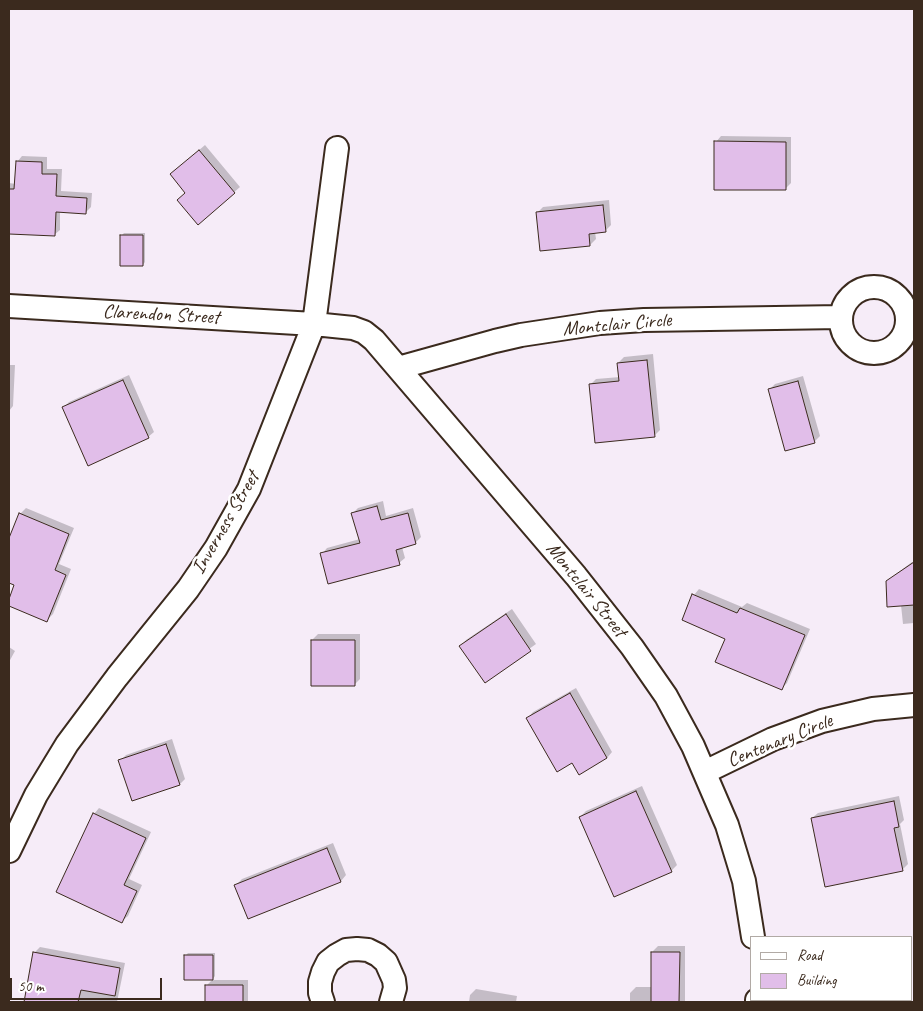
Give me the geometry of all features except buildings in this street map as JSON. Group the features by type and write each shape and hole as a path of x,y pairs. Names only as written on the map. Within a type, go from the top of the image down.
{"street":[{"name":"Inverness Street","path":"9,851 36,795 67,744 117,677 188,589 234,519 256,472 314,324 336,148"},
{"name":"Clarendon Street","path":"9,306 314,324"},
{"name":"Montclair Circle","path":"398,368 521,335 600,323 644,320 841,317"},
{"name":"Montclair Street","path":"314,324 353,328 364,332 374,340 576,576 650,671 675,712 705,772 727,825 736,852 749,908 753,936"},
{"name":"Centenary Circle","path":"705,772 773,739 822,721 873,709 914,704"},
{"path":"323,1002 320,993 320,982 328,962 346,950 357,949 368,950 386,962 394,980 395,988 391,1002"}]}
